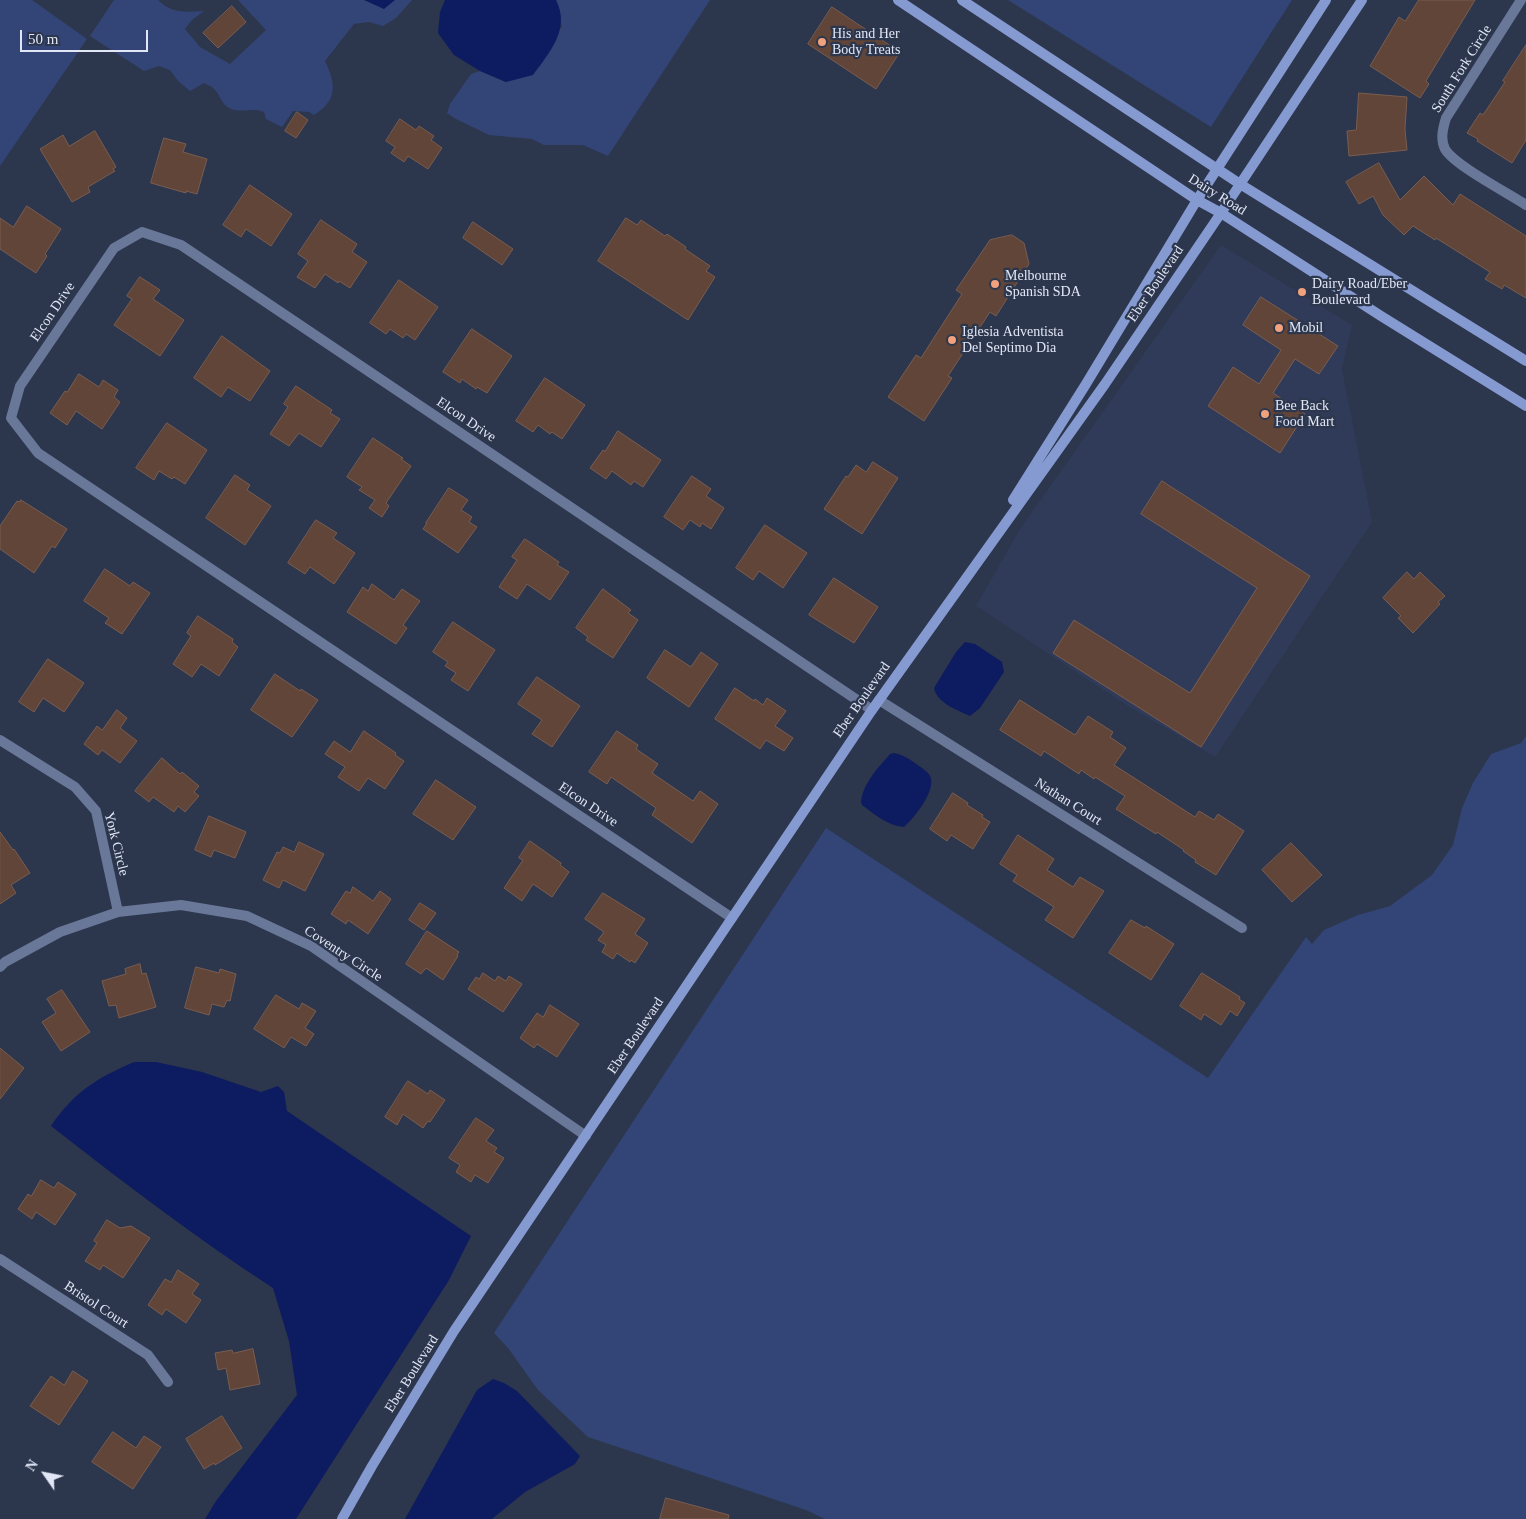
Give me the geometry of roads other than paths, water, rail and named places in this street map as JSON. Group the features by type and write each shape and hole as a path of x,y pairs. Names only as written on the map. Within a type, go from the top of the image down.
{"street":[{"name":"Dairy Road","path":"898,0 1197,200 1221,213 1526,406"},
{"name":"Dairy Road","path":"962,0 1240,184 1526,360"},
{"name":"Eber Boulevard","path":"965,577 1086,384 1197,200 1326,0"},
{"name":"Eber Boulevard","path":"342,1519 454,1331 872,710 965,577 1105,384 1362,0"},
{"name":"South Fork Circle","path":"1522,0 1446,118 1442,133 1444,148 1457,162 1526,205"},
{"name":"Elcon Drive","path":"732,918 38,453 11,418 20,386 114,248 142,232 181,245 872,710"},
{"name":"Nathan Court","path":"879,700 1242,928"},
{"name":"York Circle","path":"0,740 75,787 96,811 118,912"},
{"name":"Coventry Circle","path":"0,967 5,962 60,932 118,912 181,906 247,916 311,946 586,1136"},
{"name":"Bristol Court","path":"0,1259 148,1355 168,1382"}],"place":[{"name":"His and Her Body Treats","path":"822,42"},
{"name":"Melbourne Spanish SDA","path":"995,284"},
{"name":"Dairy Road/Eber Boulevard","path":"1302,292"},
{"name":"Mobil","path":"1279,328"},
{"name":"Iglesia Adventista Del Septimo Dia","path":"952,340"},
{"name":"Bee Back Food Mart","path":"1265,414"}]}
